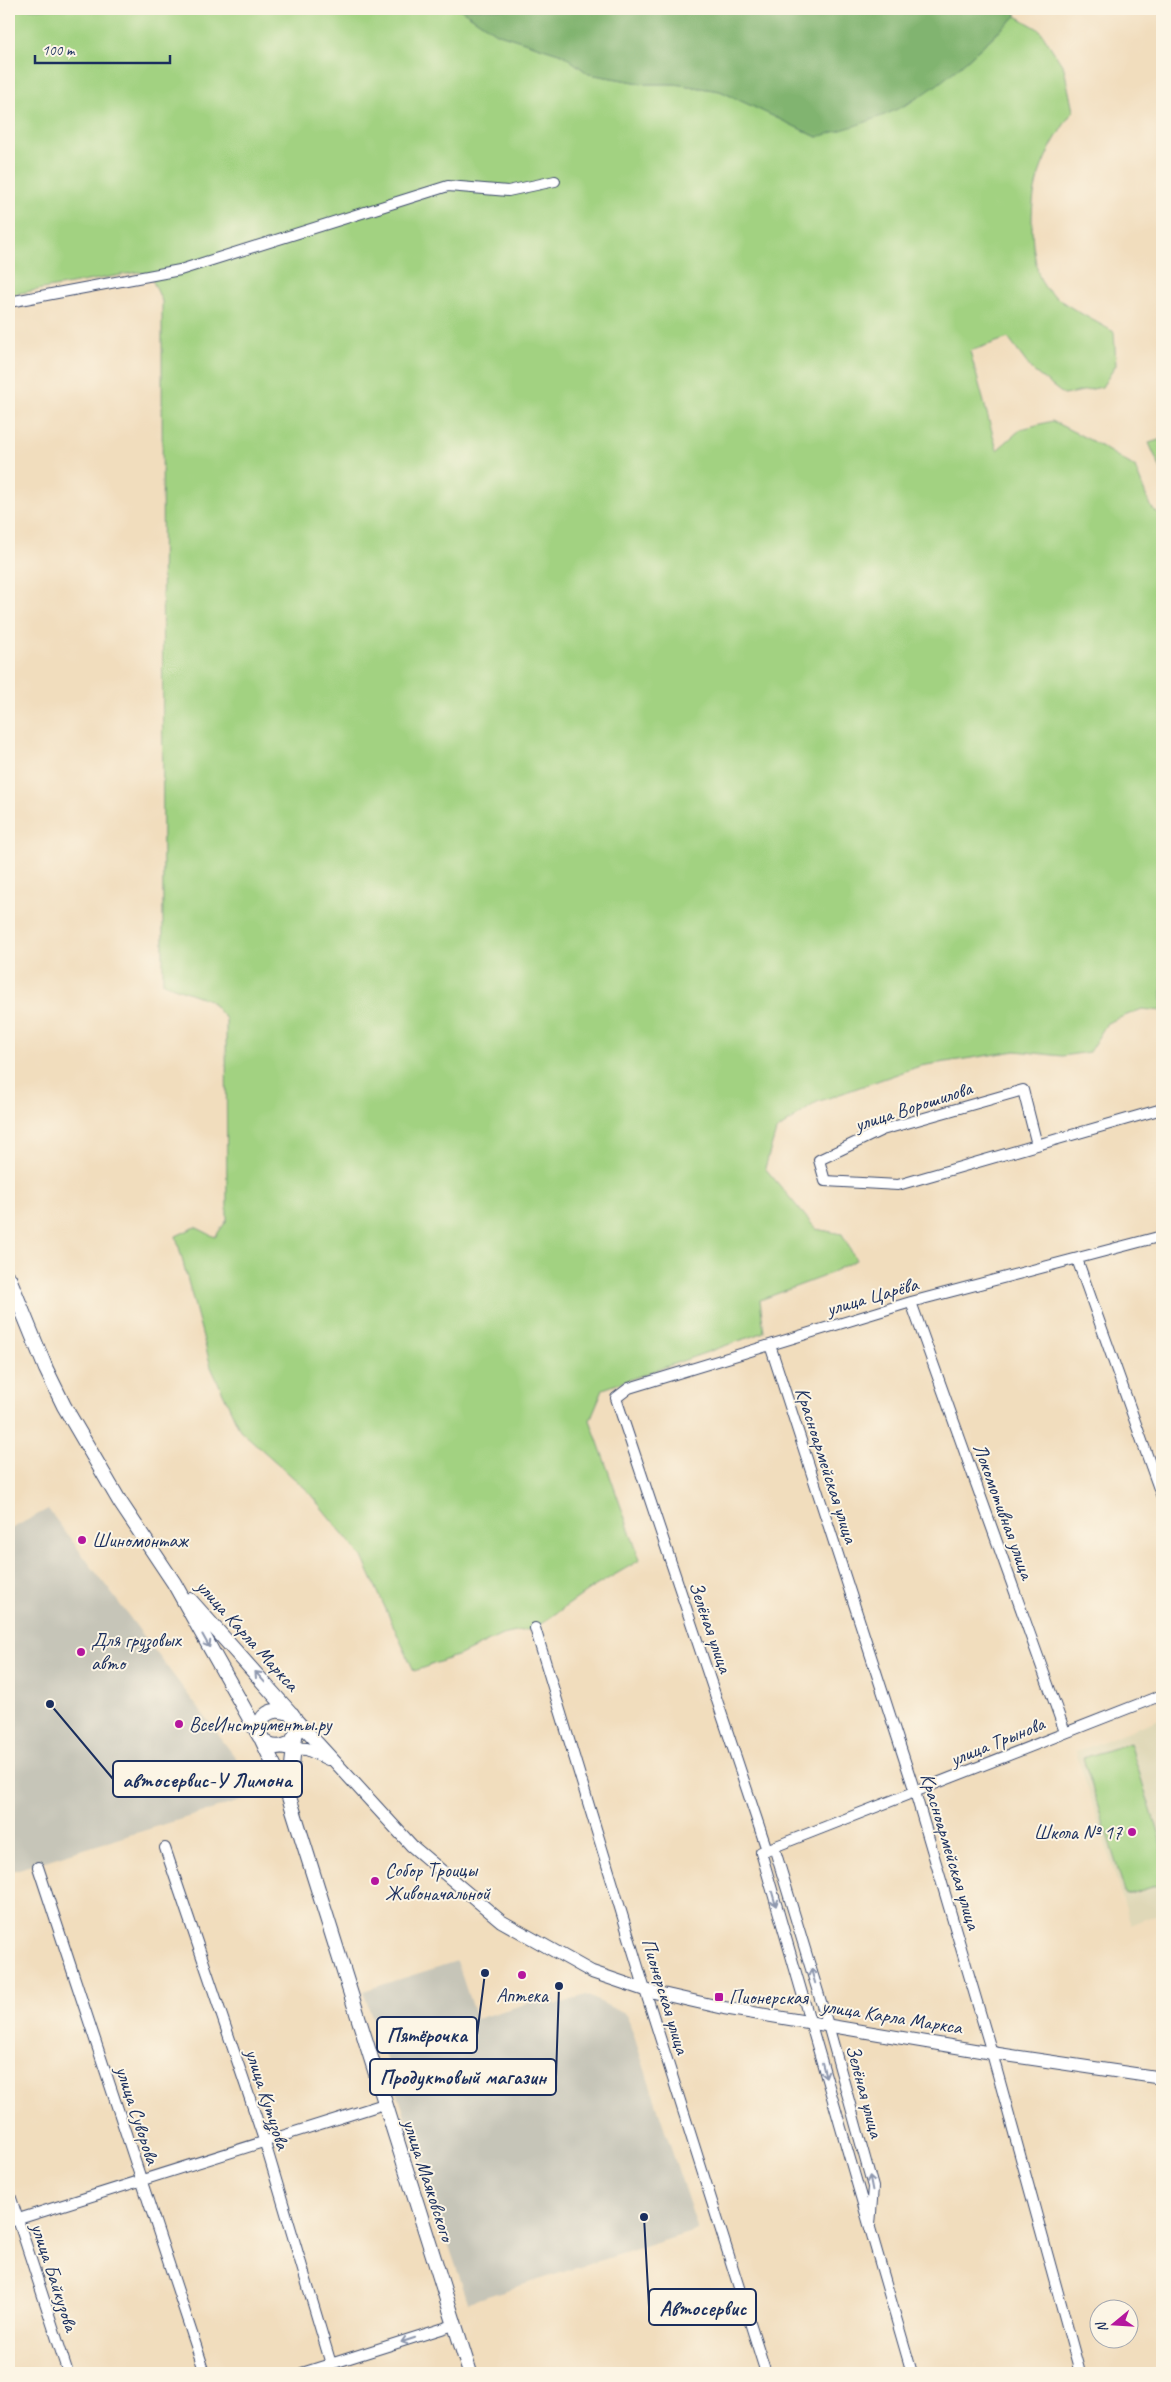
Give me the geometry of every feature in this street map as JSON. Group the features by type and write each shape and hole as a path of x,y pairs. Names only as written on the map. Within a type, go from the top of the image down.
{"main road":[{"path":"9,1278 46,1369 64,1406 116,1496 174,1583"},
{"name":"улица Карла Маркса","path":"174,1583 293,1716"},
{"name":"улица Маяковского","path":"174,1583 261,1738 289,1798 470,2373"},
{"path":"282,1710 293,1716 297,1732 294,1743 278,1747 270,1746 261,1738 260,1722 268,1713 282,1710"},
{"name":"улица Маяковского","path":"289,1798 288,1783 294,1743"}],"street":[{"path":"9,302 180,270 448,186 508,191 556,181"},
{"name":"улица Ворошилова","path":"1037,1145 1023,1090 882,1130 819,1160 825,1181 898,1185 1037,1145 1162,1109"},
{"name":"улица Царёва","path":"621,1416 616,1398 629,1388 911,1302 1162,1236"},
{"path":"1077,1259 1162,1497"},
{"name":"Локомотивная улица","path":"911,1302 1065,1732"},
{"name":"Красноармейская улица","path":"770,1345 915,1792 992,2052 1080,2373"},
{"name":"Зелёная улица","path":"621,1416 828,2025 873,2188 870,2231"},
{"name":"Пионерская улица","path":"535,1628 645,1990 766,2373"},
{"name":"улица Трынова","path":"767,1850 1162,1695"},
{"name":"улица Карла Маркса","path":"293,1716 412,1846 501,1921 592,1972 645,1990 811,2023 1162,2078"},
{"name":"улица Карла Маркса","path":"294,1743 318,1753 337,1764"},
{"name":"улица Кутузова","path":"165,1848 265,2143 331,2364"},
{"name":"Зелёная улица","path":"767,1850 811,2023 912,2373"},
{"name":"улица Суворова","path":"38,1867 205,2373"},
{"path":"13,2221 384,2104"},
{"name":"улица Байкузова","path":"9,2192 13,2221 68,2373"},
{"path":"302,2373 454,2325"}],"shaded area":[{"path":"48,1509 263,1794 9,1872 9,1530"},
{"name":"Школа № 17","path":"1162,1718 1162,1912 1131,1925 1076,1752"},
{"path":"457,1961 476,2019 552,1996 556,2005 586,1995 627,2015 698,2230 468,2302 363,1991"}],"green space":[{"path":"9,9 460,9 496,33 562,54 589,74 646,84 675,84 720,91 817,137 908,104 965,62 1016,16 1040,30 1064,68 1073,111 1053,144 1039,174 1033,206 1033,245 1038,272 1049,292 1066,305 1114,332 1116,365 1102,387 1064,395 1032,370 1008,338 970,351 997,450 1021,429 1052,421 1092,441 1135,467 1150,506 1162,518 1162,1011 1142,1009 1107,1023 1089,1052 1062,1056 1016,1051 920,1066 817,1102 776,1131 765,1168 816,1229 842,1234 856,1260 822,1277 760,1300 764,1332 603,1389 590,1420 640,1560 592,1588 535,1628 502,1635 462,1654 414,1671 362,1557 306,1489 240,1430 211,1367 176,1236 195,1227 215,1237 227,1220 226,1019 209,1000 163,983 162,301 150,275 138,272 9,295"},
{"path":"460,9 1016,9 1016,16 964,63 922,95 896,110 874,119 817,137 720,91 675,84 646,84 589,74 562,54 496,33"},
{"path":"1162,439 1162,472 1149,443"},
{"name":"Школа № 17","path":"1130,1743 1162,1845 1162,1884 1126,1895 1083,1758"}],"place":[{"name":"Шиномонтаж","path":"82,1540"},
{"name":"Для грузовых авто","path":"81,1652"},
{"name":"автосервис-У Лимона","path":"50,1704"},
{"name":"ВсеИнструменты.ру","path":"179,1724"},
{"name":"Школа № 17","path":"1132,1832"},
{"name":"Собор Троицы Живоначальной","path":"375,1881"},
{"name":"Пятёрочка","path":"485,1973"},
{"name":"Аптека","path":"522,1975"},
{"name":"Продуктовый магазин","path":"559,1986"},
{"name":"Пионерская","path":"719,1997"},
{"name":"Автосервис","path":"644,2217"}]}
